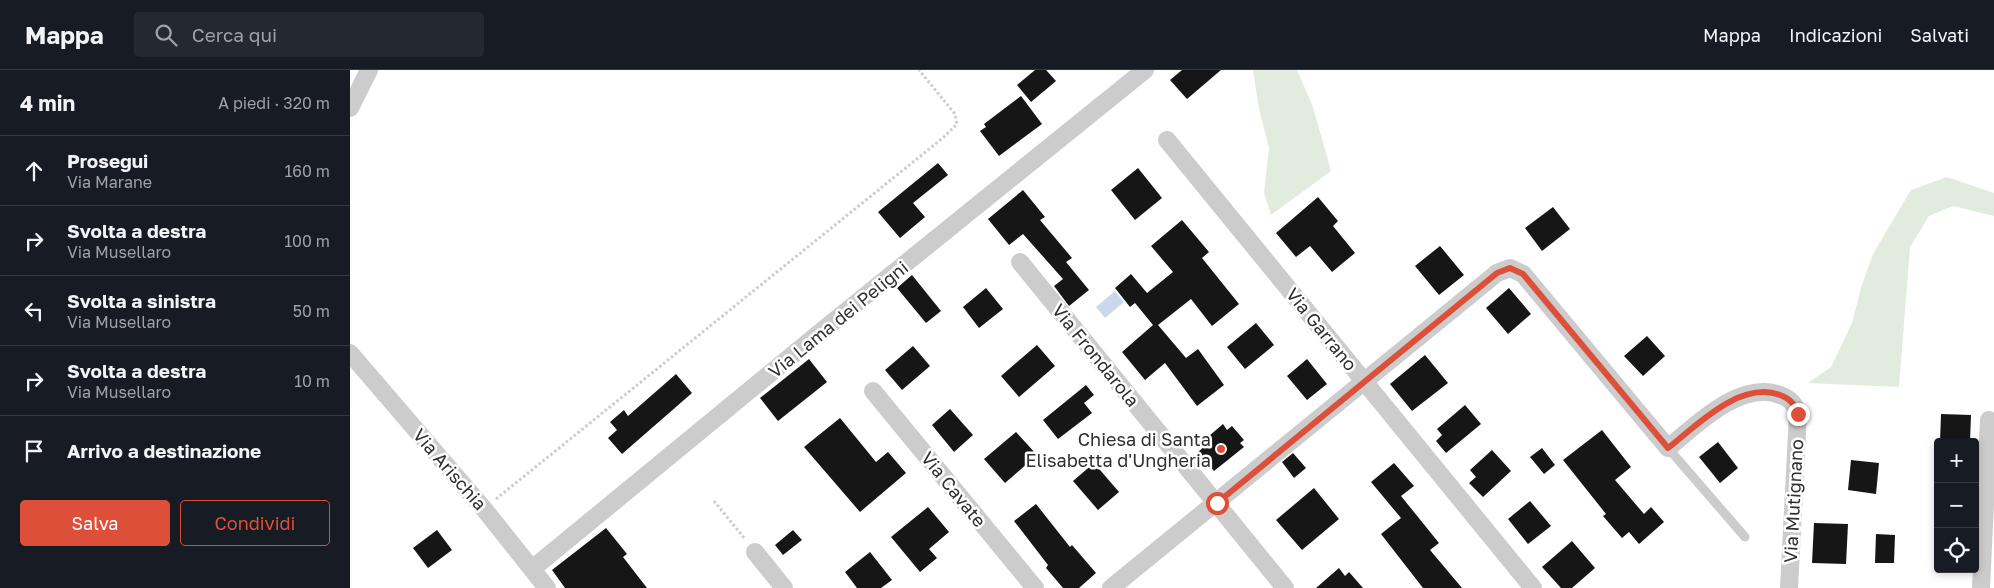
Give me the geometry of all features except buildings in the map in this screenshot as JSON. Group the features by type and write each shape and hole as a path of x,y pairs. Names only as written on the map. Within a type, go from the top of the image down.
{"street":[{"path":"350,108 369,70"},
{"name":"Via Lama dei Peligni","path":"532,569 1144,70"},
{"name":"Via Garrano","path":"1167,140 1533,588"},
{"name":"Via Frondarola","path":"1020,262 1285,588"},
{"path":"1111,588 1497,273 1510,268 1523,274 1668,448"},
{"name":"Via Arischia","path":"350,353 484,509 547,588"},
{"name":"Via Cavate","path":"873,391 1035,588"},
{"name":"Via Mutignano","path":"1668,448 1714,411 1730,401 1746,395 1768,393 1782,396 1792,402 1798,414 1789,588"},
{"path":"1981,588 1989,420"},
{"path":"755,552 784,588"}],"lane":[{"path":"1668,448 1745,537"}],"path":[{"path":"484,509 944,137 957,124 955,114 919,70"},
{"path":"714,501 755,552"}],"green space":[{"path":"1253,70 1297,70 1313,107 1331,171 1271,215 1264,193 1269,148 1259,109"},
{"path":"1947,177 1994,193 1994,216 1953,206 1929,216 1910,247 1899,387 1808,383 1831,367 1852,323 1861,288 1873,254 1911,190"}],"water":[{"path":"1115,291 1124,302 1105,318 1096,307"}],"place":[{"name":"Chiesa di Santa Elisabetta d'Ungheria","path":"1221,449"}],"route":[{"path":"1217,503 1497,273 1510,268 1523,274 1668,448 1714,411 1730,401 1746,395 1768,393 1782,396 1792,402 1798,414"}]}
